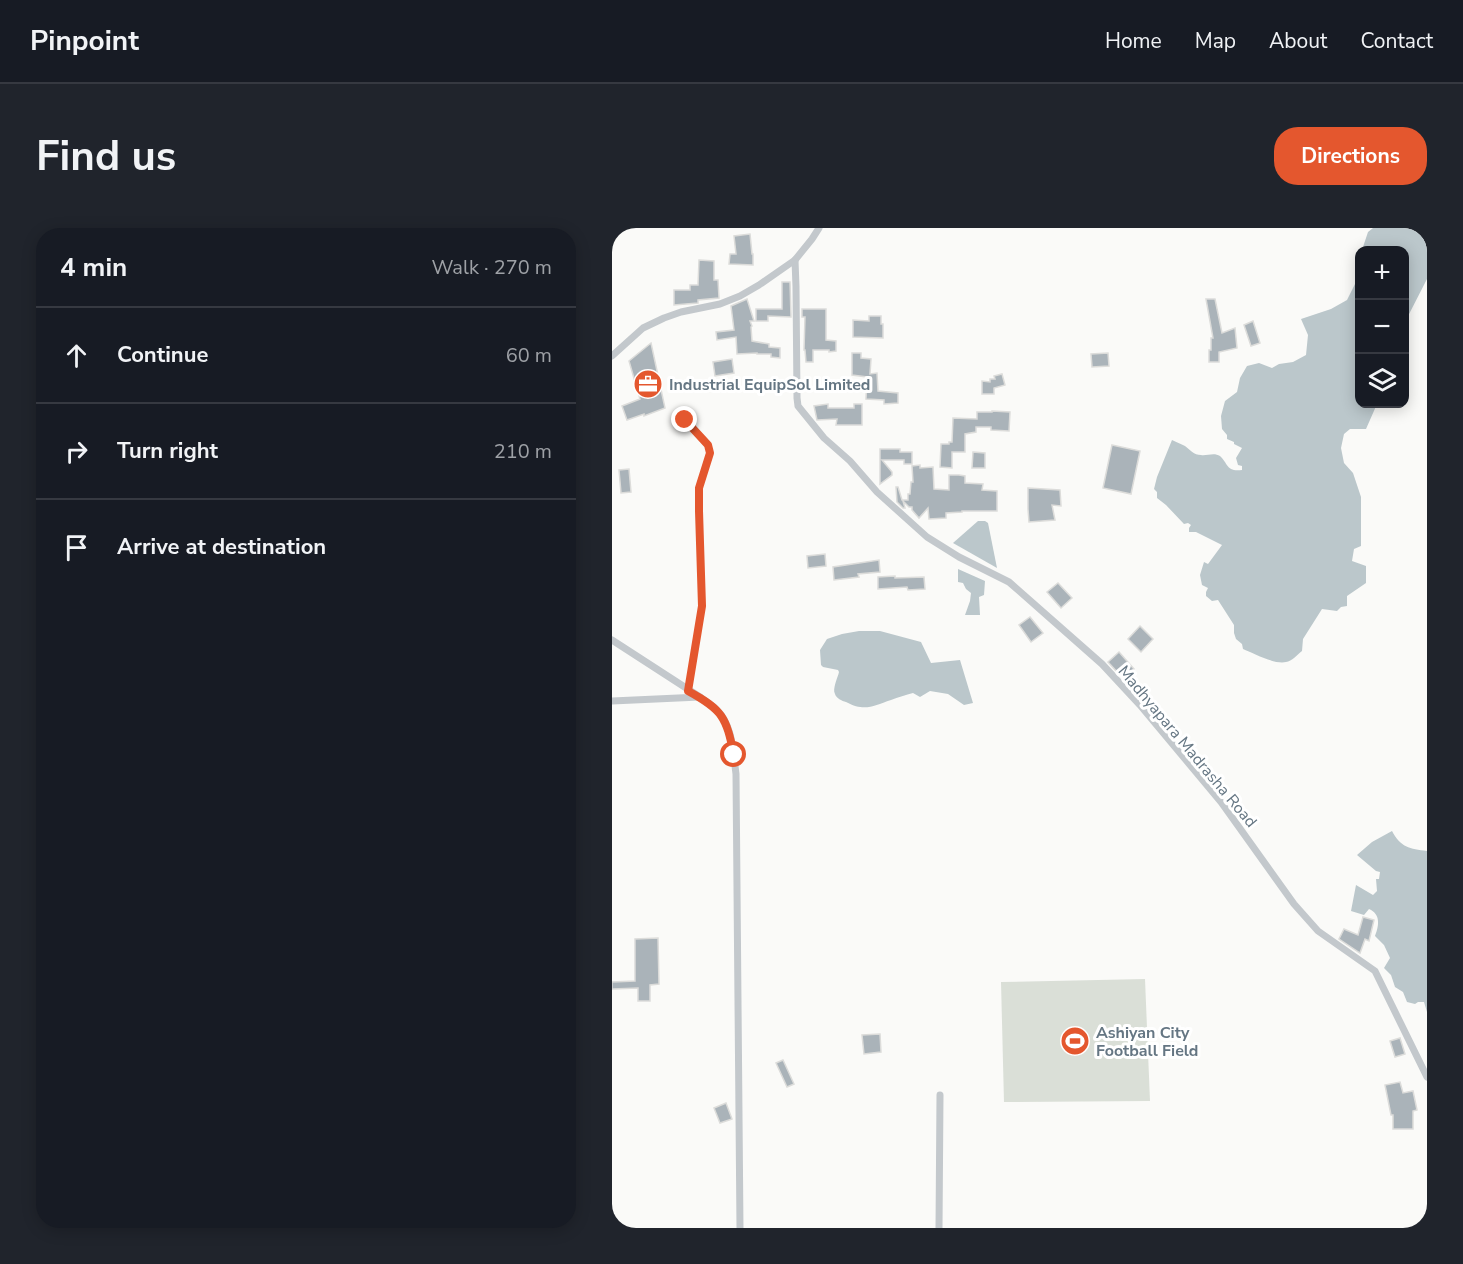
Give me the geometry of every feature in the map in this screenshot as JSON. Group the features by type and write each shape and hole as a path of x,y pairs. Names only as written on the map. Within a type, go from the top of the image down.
{"street":[{"path":"612,356 643,328 664,318 720,304 740,296 795,261 819,228"},
{"name":"Madhyapara Madrasha Road","path":"795,261 796,398 798,406 824,438 927,537 959,557 1009,582 1102,664 1140,705 1221,802 1294,904 1318,930 1375,971 1427,1077"},
{"path":"612,640 715,708 728,729 736,774 740,1228"},
{"path":"612,701 700,697"},
{"path":"939,1228 940,1095"}],"lane":[{"path":"685,420 708,445 710,453 699,488 702,606 688,691"}],"shaded area":[{"path":"1373,228 1416,228 1427,235 1427,279 1409,314 1409,246 1363,246 1368,232"},
{"path":"1355,284 1355,408 1375,408 1366,429 1350,429 1344,434 1341,448 1344,463 1353,473 1361,497 1361,546 1354,549 1352,561 1366,566 1366,583 1347,596 1347,606 1337,611 1322,609 1303,639 1302,651 1288,661 1276,662 1243,649 1242,644 1236,639 1234,625 1218,600 1212,601 1206,596 1208,588 1202,585 1200,575 1204,562 1208,564 1222,545 1196,532 1189,532 1191,525 1184,524 1157,498 1157,492 1154,489 1172,440 1196,454 1218,455 1233,470 1242,470 1236,458 1242,448 1227,439 1222,429 1221,416 1225,401 1237,392 1240,378 1247,366 1259,363 1272,368 1279,364 1293,362 1306,355 1308,335 1301,319 1331,309 1347,300"},
{"path":"978,521 988,523 997,568 953,543"},
{"path":"958,569 985,581 984,595 979,597 980,615 965,615 971,593 963,583 958,582"},
{"path":"859,631 880,631 921,642 931,663 960,660 973,703 964,705 948,694 930,691 920,697 913,693 869,707 859,707 839,699 834,689 839,672 821,665 820,650 827,639"},
{"path":"1392,831 1398,841 1406,846 1427,851 1427,1012 1424,1002 1415,1004 1407,1002 1403,992 1395,987 1391,975 1384,968 1390,958 1384,945 1375,936 1378,924 1376,914 1369,909 1364,915 1351,911 1356,885 1373,895 1377,891 1376,879 1379,879 1380,872 1357,855 1372,842"},
{"name":"Ashiyan City Football Field","path":"1145,979 1150,1101 1004,1102 1001,982"}],"building":[{"path":"750,234 753,265 729,264 730,254 736,254 734,236"},
{"path":"699,260 714,261 714,280 718,280 719,298 674,305 674,290 690,290 690,285 698,285"},
{"path":"782,282 790,282 791,317 768,316 768,321 756,321 756,309 782,309"},
{"path":"747,299 754,321 750,321 752,341 780,348 780,358 771,357 771,354 737,354 736,337 717,340 716,332 734,330 731,306"},
{"path":"1206,299 1215,299 1222,333 1235,328 1237,348 1219,352 1219,362 1209,362 1211,338 1213,338"},
{"path":"802,309 826,309 826,340 836,341 836,351 813,350 813,362 806,362 805,317 802,317"},
{"path":"869,316 881,316 883,338 853,337 853,320 869,321"},
{"path":"1253,321 1260,343 1251,346 1244,325"},
{"name":"Industrial EquipSol Limited","path":"651,343 665,408 627,420 622,406 640,399 629,361"},
{"path":"852,353 861,353 861,358 871,359 870,374 877,373 878,391 898,393 898,403 884,404 884,400 866,399 867,377 852,375"},
{"path":"1108,353 1109,366 1092,367 1091,354"},
{"path":"732,359 734,373 715,376 713,362"},
{"path":"1002,374 1005,385 994,388 994,394 982,394 982,381 990,382 990,379 995,379 994,376"},
{"path":"828,404 828,408 854,408 854,404 862,404 862,425 836,425 837,419 817,420 814,406"},
{"path":"977,412 1010,412 1009,431 991,430 991,427 976,427 976,432 965,434 965,452 952,452 952,468 940,467 941,444 952,442 953,418 977,419"},
{"path":"1112,445 1140,451 1131,494 1103,488"},
{"path":"880,449 900,449 900,452 912,452 912,464 904,464 904,460 882,460 892,475 880,484"},
{"path":"973,452 985,453 985,468 972,468"},
{"path":"920,465 920,468 933,467 934,489 949,490 949,475 959,475 965,476 965,483 983,484 982,490 997,491 997,511 962,511 946,513 946,518 929,519 928,508 919,518 912,507 903,501 905,508 903,508 897,502 896,487 898,487 902,500 908,500 911,482 913,482 912,466"},
{"path":"629,469 631,492 621,493 619,470"},
{"path":"1028,488 1060,490 1061,506 1052,505 1055,520 1029,522"},
{"path":"825,554 826,566 808,568 807,556"},
{"path":"879,560 880,572 834,580 833,567"},
{"path":"895,576 895,578 924,577 925,589 908,590 907,587 878,589 878,577"},
{"path":"1058,583 1072,598 1061,608 1047,592"},
{"path":"1030,617 1043,633 1031,642 1019,625"},
{"path":"1140,626 1153,639 1141,652 1128,639"},
{"path":"1119,652 1134,669 1125,678 1108,662"},
{"path":"1363,917 1374,920 1369,941 1365,939 1360,953 1339,939 1344,929 1358,935"},
{"path":"658,938 659,984 650,985 650,1001 638,1001 638,988 612,989 612,982 635,981 635,939"},
{"path":"880,1034 881,1052 864,1054 862,1035"},
{"path":"1400,1038 1405,1054 1395,1057 1390,1041"},
{"path":"783,1060 794,1084 787,1087 776,1063"},
{"path":"1400,1082 1403,1093 1413,1091 1417,1110 1413,1111 1413,1129 1393,1129 1393,1115 1391,1115 1385,1085"},
{"path":"726,1103 732,1119 720,1123 714,1108"}],"place":[{"name":"Industrial EquipSol Limited","path":"648,384"},
{"name":"Ashiyan City Football Field","path":"1075,1041"}],"route":[{"path":"685,420 708,445 710,453 699,488 702,606 688,691 715,708 723,718 734,755"}]}
